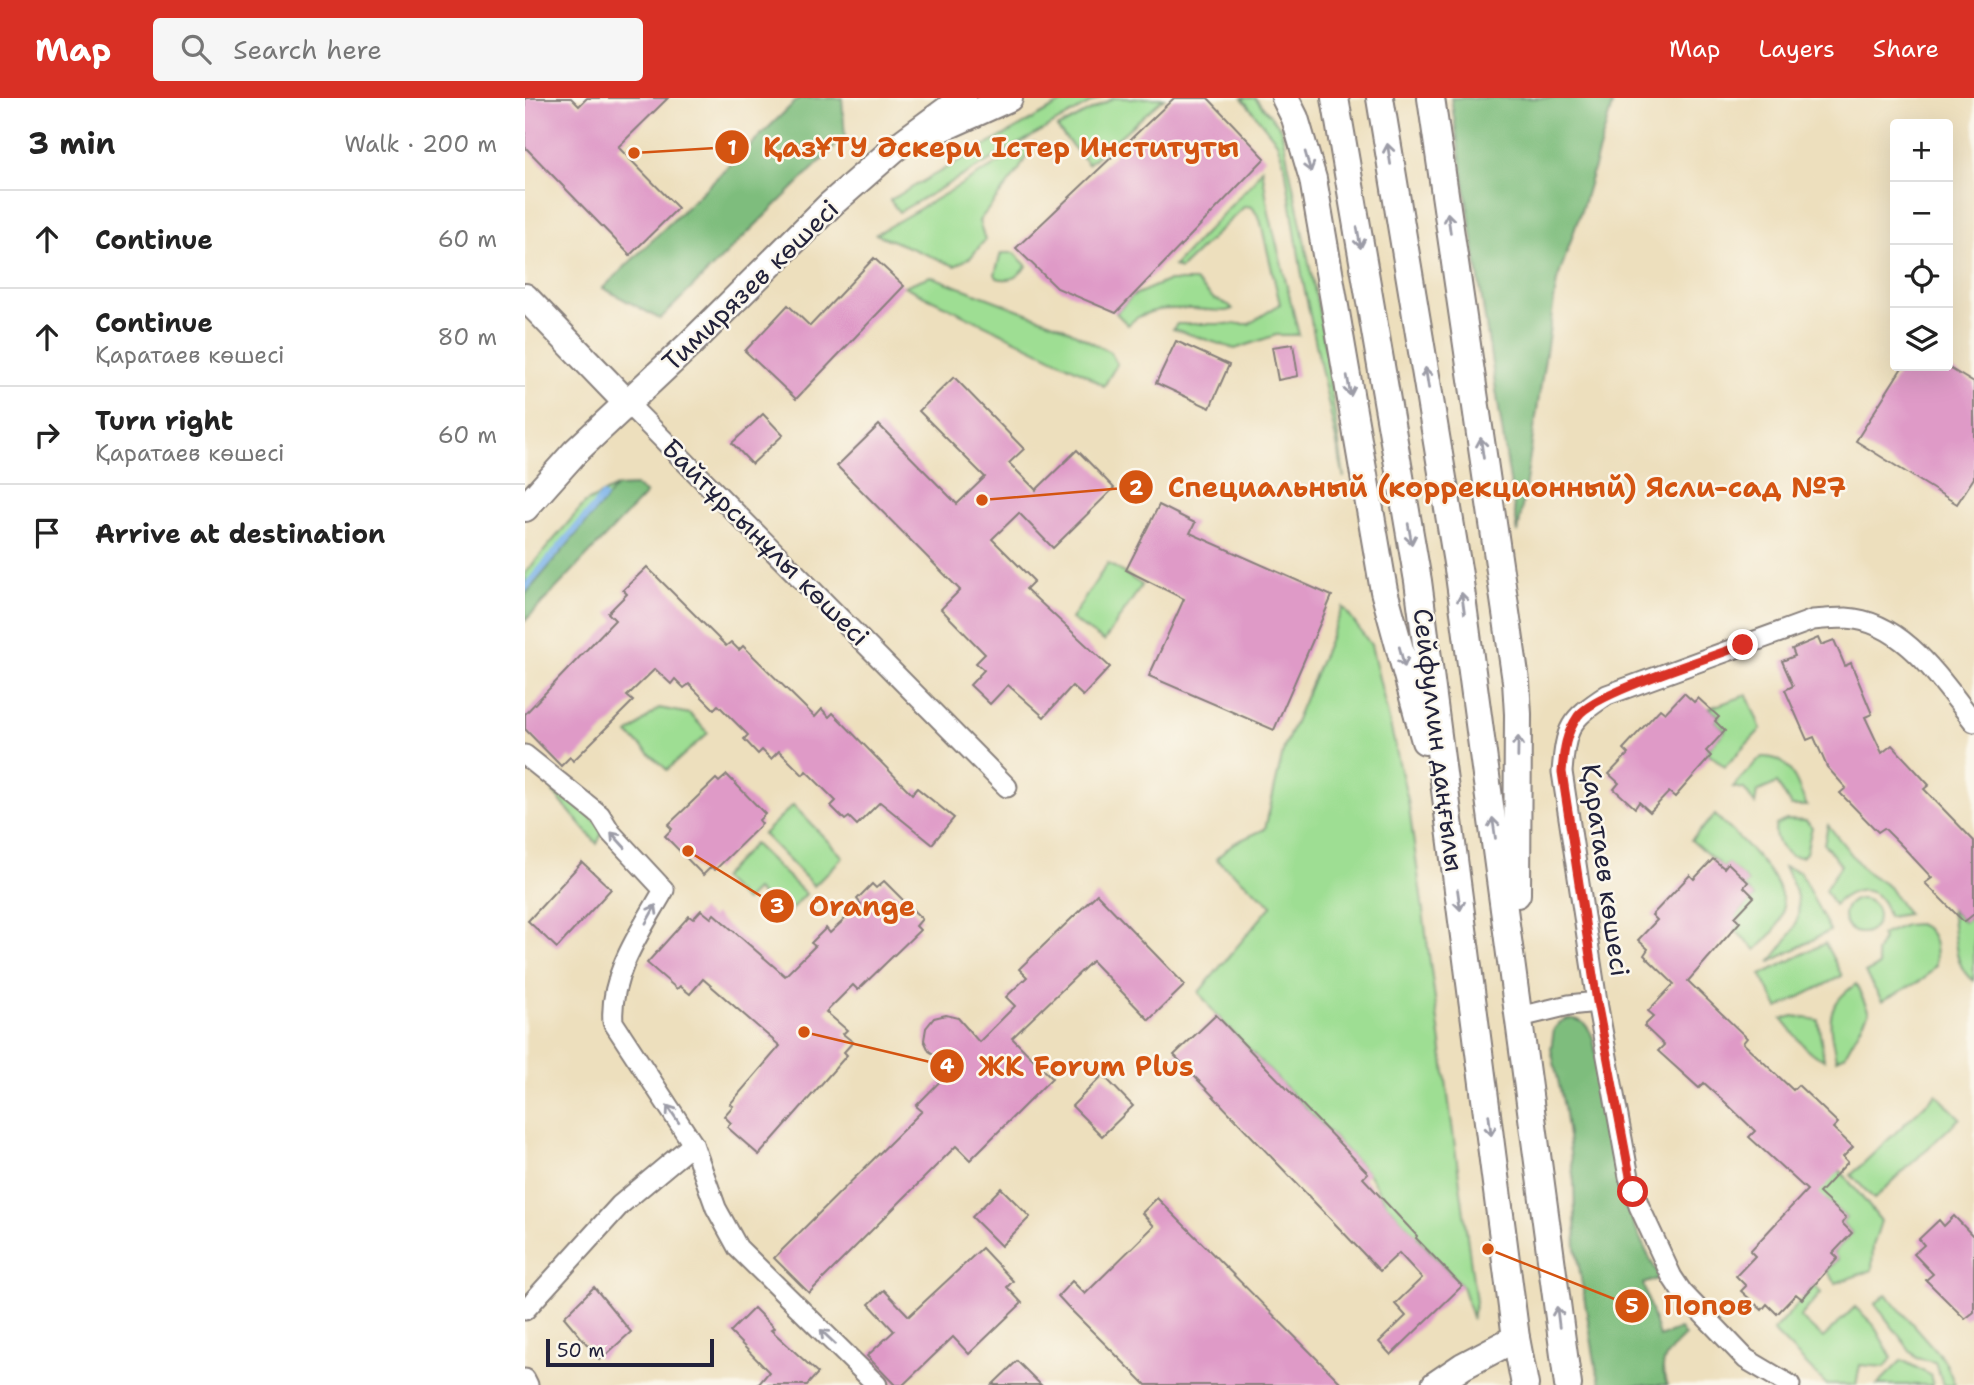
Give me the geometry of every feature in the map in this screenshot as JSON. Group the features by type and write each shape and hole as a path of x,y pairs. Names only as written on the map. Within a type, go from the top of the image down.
{"main road":[{"path":"894,149 933,98"},
{"name":"Тимирязев көшесі","path":"525,508 575,452 830,205 894,149 963,98"},
{"path":"894,149 1009,98"},
{"path":"1285,98 1295,118 1313,179 1384,591 1450,832"},
{"name":"Сейфуллин даңғылы","path":"1335,98 1418,581 1516,1338 1525,1385"},
{"name":"Сейфуллин даңғылы","path":"1380,98 1459,575 1568,1385"},
{"path":"1431,98 1516,681 1516,986"},
{"name":"Байтұрсынұлы көшесі","path":"525,298 627,403"},
{"name":"Тимирязев көшесі","path":"525,480 575,452"},
{"path":"1435,1385 1463,1366 1516,1338"}],"street":[{"name":"Байтұрсынұлы көшесі","path":"627,403 1007,787"},
{"name":"Қаратаев көшесі","path":"1520,1017 1597,1002 1562,772 1565,740 1580,713 1607,695 1813,620 1847,618 1877,625 1906,642 1974,722"},
{"path":"525,755 600,816 611,832 664,890 629,954 611,1003 613,1022 693,1144 716,1208 738,1248 877,1385"},
{"path":"1597,1002 1629,1177 1639,1206 1672,1277 1682,1292 1746,1359 1790,1385"},
{"path":"525,1310 621,1205 693,1144"},
{"path":"525,1379 528,1385"}],"green space":[{"path":"799,98 842,98 845,137 660,319 603,288"},
{"path":"1070,98 1099,98 899,212 890,200"},
{"path":"1114,98 1164,98 1088,164 1057,128"},
{"path":"1242,98 1255,98 1281,128 1322,326 1344,478 1303,282 1285,166 1277,142"},
{"path":"1451,98 1614,98 1583,205 1557,281 1518,533"},
{"path":"1033,143 1019,170 979,221 985,240 971,257 955,266 876,234"},
{"path":"1262,168 1269,213 1299,335 1276,335 1235,349 1173,329 1177,324 1249,324 1280,304 1260,219 1252,207 1245,206 1180,269 1174,266 1254,181"},
{"path":"1001,253 1014,253 1027,266 1014,278 997,278 995,274"},
{"path":"930,276 1059,325 1110,352 1117,364 1104,386 1082,372 904,286"},
{"path":"1167,281 1195,281 1214,299 1233,309 1161,310 1138,317 1128,325 1116,313 1132,296"},
{"path":"635,486 646,494 525,621 525,595 616,487"},
{"path":"616,487 525,595 525,573 585,503"},
{"path":"1108,563 1142,585 1104,641 1071,619"},
{"path":"1343,607 1371,645 1408,800 1476,1302 1472,1317 1462,1286 1385,1202 1368,1173 1216,1015 1199,992 1272,905 1216,859 1232,844 1265,829 1284,748"},
{"path":"1747,695 1761,729 1725,767 1706,751 1725,731 1715,721 1719,716 1709,708"},
{"path":"659,708 690,714 708,733 667,770 628,734"},
{"path":"1763,757 1781,761 1787,766 1807,806 1791,806 1777,783 1757,792 1755,804 1744,789 1733,787"},
{"path":"562,790 604,829 597,844 553,792"},
{"path":"793,805 843,857 814,886 763,834"},
{"path":"1715,815 1771,874 1783,902 1778,925 1756,950 1734,929 1740,922 1735,917 1754,897 1744,887 1748,882 1728,864 1724,868 1691,840"},
{"path":"1786,820 1806,821 1812,827 1806,853 1802,857 1791,856 1776,839 1776,825"},
{"path":"1828,825 1864,870 1889,887 1907,914 1888,917 1880,898 1866,891 1850,893 1834,905 1825,890 1841,865 1824,844"},
{"path":"754,844 806,894 784,917 756,890 745,901 721,878"},
{"path":"1784,867 1800,872 1830,931 1770,962 1788,938 1798,917 1797,895"},
{"path":"1861,899 1873,904 1878,916 1873,928 1861,933 1849,928 1844,916 1849,904"},
{"path":"1951,910 1964,922 1970,918 1974,922 1974,981 1962,968 1959,959"},
{"path":"1905,925 1923,926 1931,935 1935,946 1936,965 1924,979 1882,1001 1865,973 1879,966 1876,953 1883,939 1881,935"},
{"path":"1825,943 1842,976 1778,1008 1761,975"},
{"path":"1856,984 1869,1012 1845,1055 1836,1059 1831,1026 1833,1008 1845,992"},
{"path":"1793,1016 1818,1020 1824,1060 1808,1051 1782,1019"},
{"path":"1566,1019 1576,1019 1583,1023 1593,1038 1614,1167 1634,1224 1660,1278 1643,1284 1659,1337 1680,1329 1685,1336 1669,1352 1663,1364 1668,1385 1601,1385 1576,1249 1574,1182 1564,1107 1551,1049 1554,1029"},
{"path":"1936,1094 1960,1118 1874,1199 1851,1175"},
{"path":"1840,1170 1881,1221 1873,1246 1872,1270 1836,1283 1827,1271 1838,1259 1833,1253 1852,1233 1842,1223 1846,1218 1826,1200 1821,1204 1815,1188"},
{"path":"1815,1285 1821,1293 1800,1317 1823,1338 1855,1307 1873,1324 1892,1358 1885,1367 1860,1365 1856,1385 1827,1385 1773,1331"},
{"path":"1886,1294 1945,1361 1955,1385 1943,1385 1935,1362 1916,1358 1875,1304"},
{"path":"1902,1360 1930,1375 1933,1385 1877,1385"}],"building":[{"path":"525,98 571,98 579,106 587,98 668,98 618,147 678,208 630,255 525,147"},
{"path":"1174,98 1208,98 1265,158 1116,313 1057,288 1016,248"},
{"path":"874,258 904,286 796,399 745,351 788,305 810,326"},
{"path":"1176,341 1229,365 1210,408 1156,383"},
{"path":"1293,344 1298,376 1278,380 1272,347"},
{"path":"1953,370 1974,383 1974,478 1957,504 1856,441 1900,371"},
{"path":"954,377 1024,449 1009,463 1036,490 1077,450 1114,488 1053,548 1019,513 992,539 1034,581 1026,589 1110,667 1083,696 1072,686 1044,717 1008,685 990,704 970,685 984,670 976,663 985,654 941,609 960,590 837,466 879,425 957,504 985,477 919,411"},
{"path":"763,414 783,435 752,464 732,443"},
{"path":"1159,505 1195,523 1190,533 1332,596 1274,730 1149,676 1184,599 1126,570"},
{"path":"647,567 726,646 731,642 739,650 743,646 815,717 822,709 829,717 833,713 912,794 917,788 954,818 932,844 880,802 857,825 849,817 845,820 831,806 836,801 806,771 803,775 779,751 771,759 762,750 758,754 744,739 748,735 718,705 714,709 689,684 684,688 675,679 671,684 655,669 627,696 633,701 573,761 570,757 561,766 525,729 525,714 615,620 608,613 627,594 623,590"},
{"path":"1818,638 1821,645 1834,640 1845,666 1851,663 1872,714 1865,717 1882,753 1892,745 1929,785 1924,789 1974,841 1974,914 1964,922 1925,883 1932,878 1903,847 1884,828 1878,832 1840,793 1846,788 1827,767 1814,737 1807,740 1785,690 1793,686 1782,661 1795,656 1792,649"},
{"path":"1684,693 1694,702 1698,698 1719,717 1715,721 1725,731 1706,751 1711,756 1675,797 1669,792 1650,812 1639,802 1635,808 1614,789 1619,783 1609,774 1628,754 1623,749 1660,709 1665,713"},
{"path":"727,775 765,814 759,820 762,824 715,870 711,867 703,875 665,836 672,829 668,825 716,779 719,782"},
{"path":"1713,859 1724,868 1728,863 1748,882 1744,887 1754,897 1735,917 1740,922 1688,981 1747,1038 1743,1043 1793,1090 1798,1085 1838,1123 1833,1128 1853,1147 1843,1157 1848,1162 1819,1193 1846,1218 1842,1223 1852,1233 1833,1253 1838,1258 1802,1299 1796,1294 1777,1314 1767,1304 1762,1310 1741,1291 1746,1286 1736,1276 1755,1256 1750,1251 1807,1190 1749,1137 1755,1131 1725,1102 1704,1083 1699,1088 1658,1051 1664,1045 1644,1026 1654,1016 1648,1011 1674,984 1644,955 1648,949 1638,940 1657,920 1652,915 1690,875 1694,879"},
{"path":"582,862 611,889 557,948 528,921"},
{"path":"884,881 922,919 916,926 920,930 858,990 853,985 826,1012 847,1030 843,1034 853,1042 844,1052 847,1055 759,1155 727,1127 731,1123 724,1116 733,1106 730,1104 780,1046 703,979 690,994 680,986 677,989 647,963 689,916 693,919 701,910 711,918 714,914 785,976 815,946 811,943 826,928 830,933 861,904 857,899 872,884 876,888"},
{"path":"1097,894 1185,985 1149,1020 1092,961 1012,1038 1052,1078 970,1160 956,1146 809,1293 774,1258 922,1111 916,1106 954,1067 929,1051 924,1040 926,1028 934,1018 946,1015 958,1018 979,1042 1015,1006 1006,997 1027,977 1019,969"},
{"path":"1216,1015 1368,1173 1363,1178 1462,1286 1391,1355 1379,1342 1406,1316 1395,1304 1422,1278 1399,1253 1380,1271 1174,1055"},
{"path":"1103,1075 1133,1106 1102,1136 1072,1106"},
{"path":"1001,1188 1030,1217 1001,1246 972,1217"},
{"path":"1157,1198 1343,1385 1146,1385 1070,1309 1058,1296 1072,1281 1085,1294 1154,1226 1142,1213"},
{"path":"1954,1216 1974,1237 1974,1312 1965,1319 1926,1280 1933,1274 1914,1254 1924,1245 1919,1239 1939,1220 1944,1226"},
{"path":"982,1248 1013,1281 1007,1287 1022,1303 969,1354 953,1337 903,1385 895,1385 867,1356 894,1331 869,1304 884,1290 909,1316"},
{"path":"594,1287 631,1332 600,1360 564,1317"},
{"path":"754,1308 774,1328 771,1330 818,1373 807,1385 758,1385 769,1372 730,1332"},
{"path":"1017,1361 1041,1385 992,1385"}],"waterway":[{"path":"525,588 603,497"}],"place":[{"name":"ҚазҰТУ Әскери Істер Институты","path":"634,153"},
{"name":"Специальный (коррекционный) Ясли-сад №7","path":"982,500"},
{"name":"Orange","path":"688,851"},
{"name":"ЖК Forum Plus","path":"804,1032"},
{"name":"Попов","path":"1488,1249"}],"route":[{"path":"1633,1192 1597,1002 1562,772 1565,740 1580,713 1607,695 1743,645"}]}
